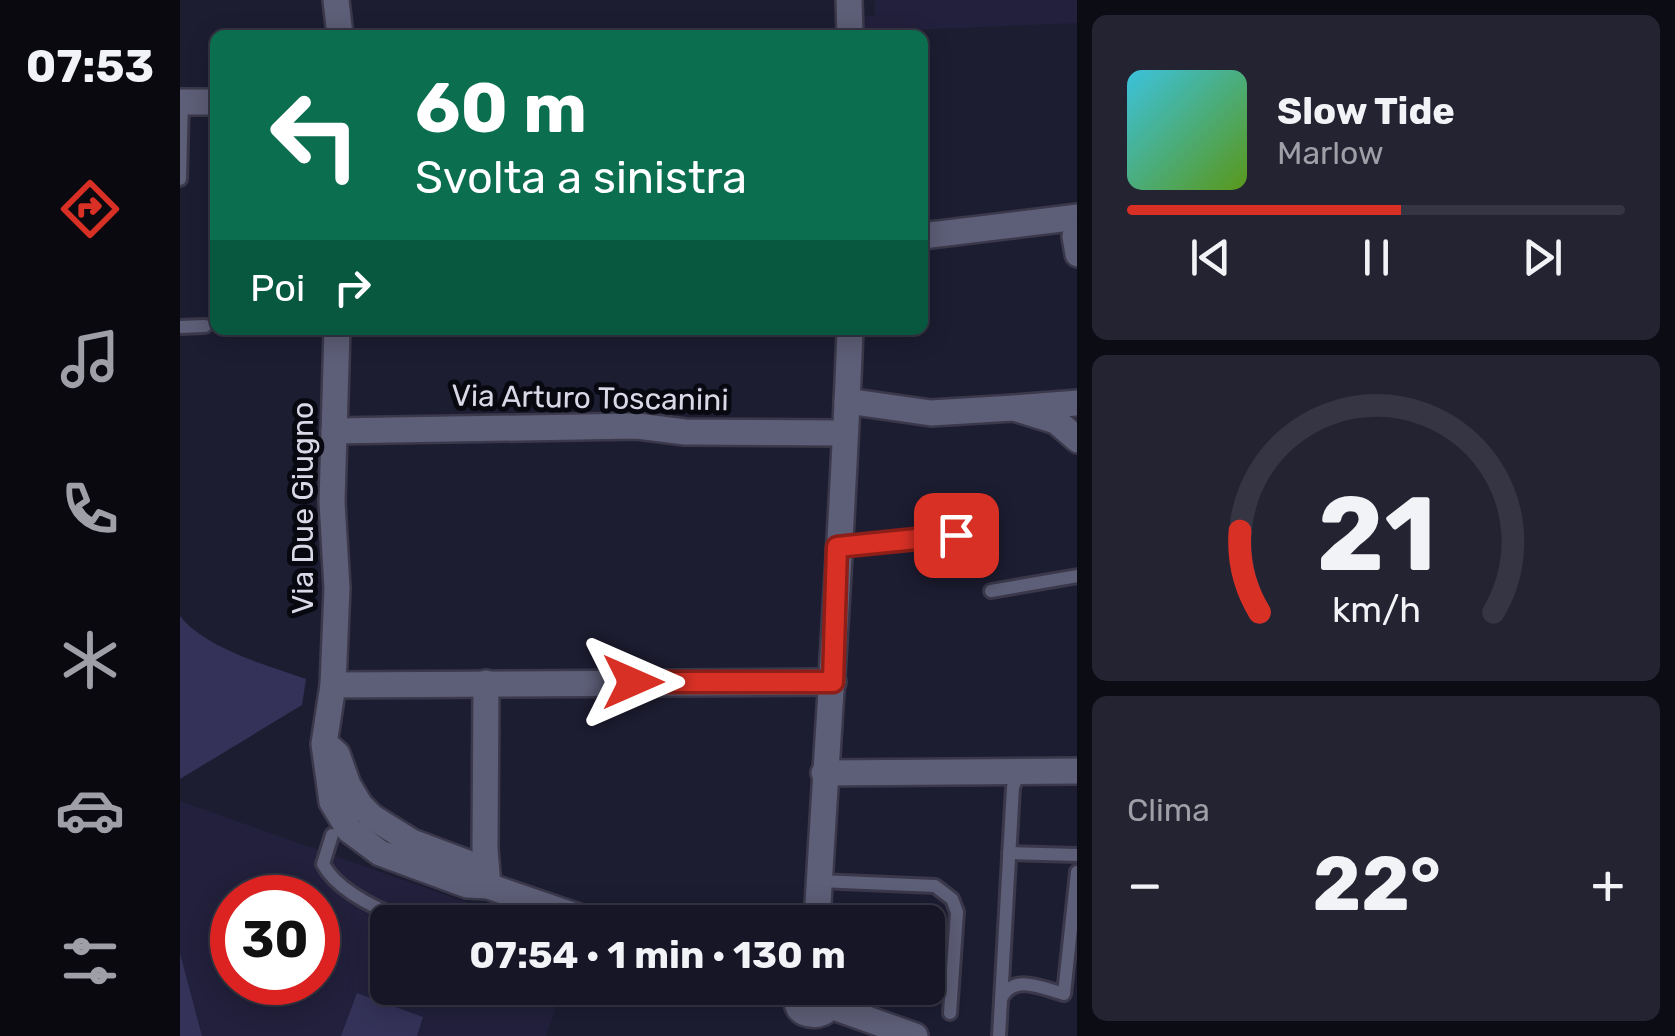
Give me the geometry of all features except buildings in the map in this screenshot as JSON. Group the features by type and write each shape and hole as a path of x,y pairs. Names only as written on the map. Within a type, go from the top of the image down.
{"street":[{"path":"336,0 339,30"},
{"path":"849,0 850,30"},
{"path":"181,102 210,102"},
{"path":"928,236 1077,236"},
{"name":"Via Due Giugno","path":"338,335 332,502 337,588 333,686 324,744 324,766 332,802 341,820 364,844 467,886 488,886 539,905"},
{"path":"817,905 833,682 850,335"},
{"path":"847,401 931,414 1077,403"},
{"path":"1014,408 1056,421 1077,439"},
{"name":"Via Arturo Toscanini","path":"334,431 637,426 685,432 844,433"},
{"path":"486,682 484,848 488,886"},
{"path":"333,686 833,682"},
{"path":"824,773 1077,772"},
{"path":"818,1005 915,1036"}],"lane":[{"path":"180,179 181,102"},
{"path":"180,326 205,326"},
{"path":"837,547 990,532"},
{"path":"991,592 1077,576"},
{"path":"998,1036 1012,787 1020,771"},
{"path":"332,835 323,864 330,877 374,905"},
{"path":"1009,854 1077,855"},
{"path":"1000,1001 1008,986 1018,982 1064,994 1077,872"},
{"path":"819,881 936,886 946,893 957,912 950,1013"}],"shaded area":[{"path":"875,0 1077,0 1077,23 864,30 863,16 875,16"},
{"path":"180,616 221,647 306,679 302,705 180,779"},
{"path":"180,801 474,905 370,905 370,1005 557,1005 546,1036 202,1036 180,953"},
{"path":"180,953 202,1036 180,1036"},
{"path":"357,993 370,998 370,1005 390,1005 423,1017 417,1036 341,1036"}],"route":[{"path":"633,682 833,682 837,547 956,535"}]}
